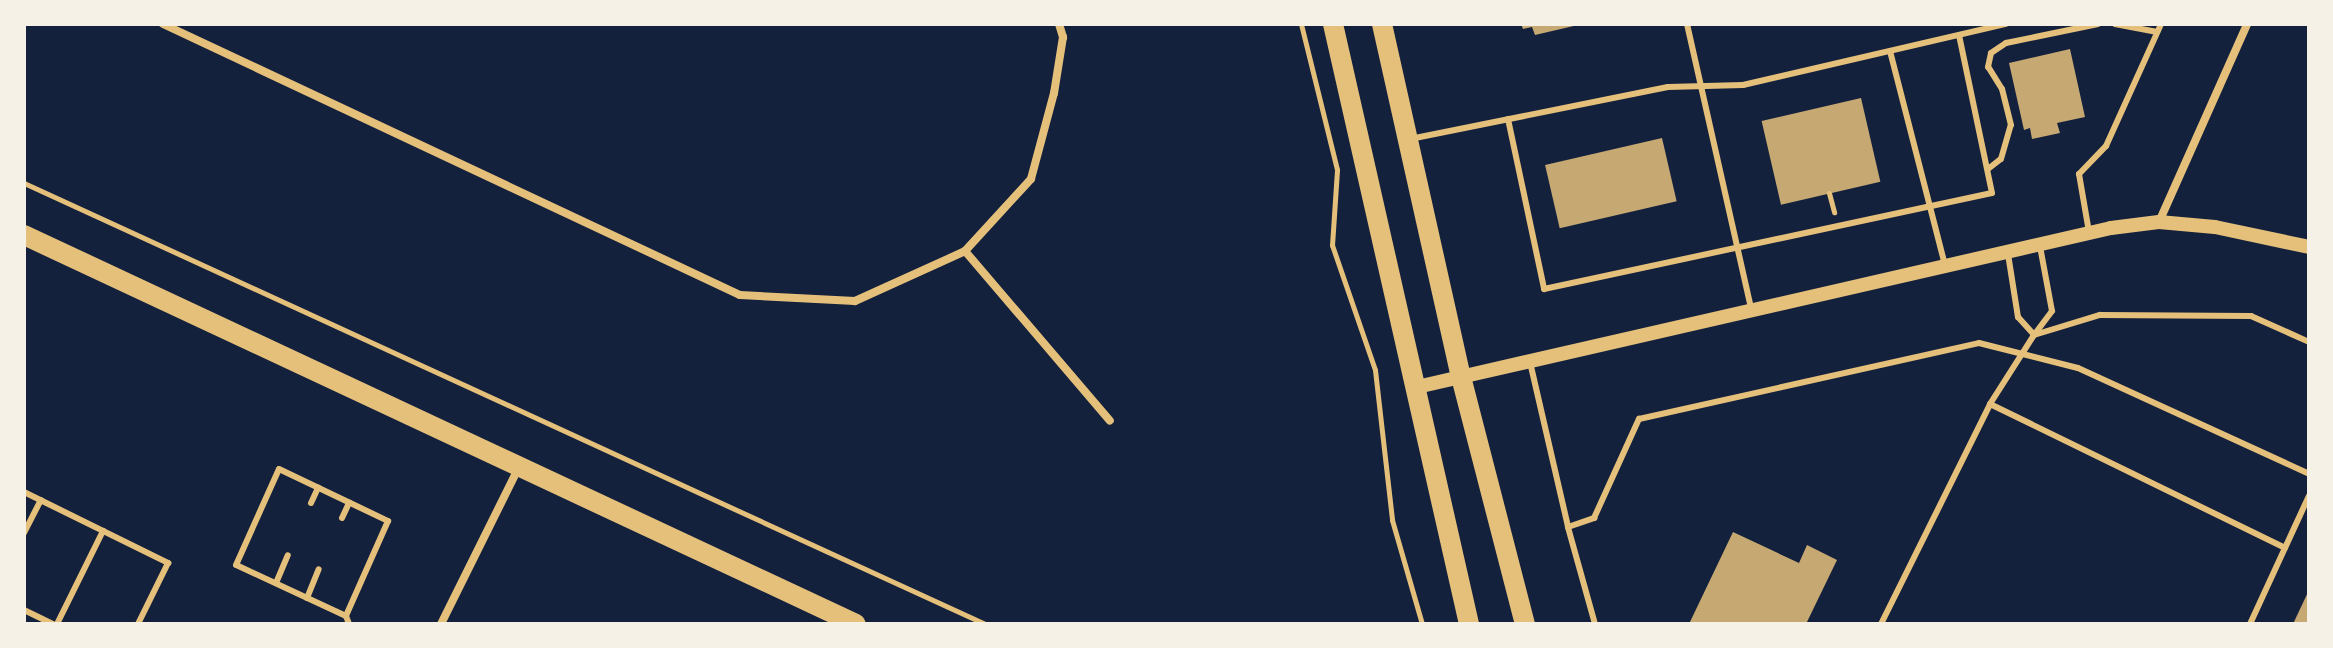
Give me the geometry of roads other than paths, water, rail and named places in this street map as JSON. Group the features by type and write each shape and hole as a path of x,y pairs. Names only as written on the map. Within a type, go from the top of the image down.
{"main road":[{"path":"1333,24 1469,624"},
{"path":"1382,24 1460,373 1525,624"},
{"path":"24,235 856,624"}],"street":[{"path":"163,24 740,295 855,301 965,251 1031,179 1054,93 1063,37 1059,24"},
{"path":"2159,222 2247,24"},
{"path":"1417,387 1460,373 2089,232 2159,222 2253,232 2309,247"},
{"path":"965,251 1110,421"},
{"path":"441,624 519,466"}],"lane":[{"path":"1687,24 1751,308"},
{"path":"1409,139 1668,87 1743,85 2006,24"},
{"path":"1988,169 2001,159 2011,125 2002,89 1988,67 1991,53 2006,43 2098,24"},
{"path":"2115,24 2157,32"},
{"path":"2089,232 2079,174 2106,146 2161,24"},
{"path":"1508,119 1544,289 1992,193 1959,35"},
{"path":"1890,51 1945,265"},
{"path":"1881,624 1990,404 2021,352 2052,311 2039,243"},
{"path":"2007,250 2018,317 2034,335"},
{"path":"2034,335 2100,315 2251,316 2309,342"},
{"path":"1568,527 1594,518 1639,419 1979,343 2078,368 2309,474"},
{"path":"1529,358 1568,527 1595,624"},
{"path":"1990,404 2285,548"},
{"path":"346,616 236,565 279,469 388,521 346,616 349,624"},
{"path":"311,503 318,488"},
{"path":"24,492 168,563 138,624"},
{"path":"2250,624 2309,496"},
{"path":"24,533 41,500"},
{"path":"342,518 349,503"},
{"path":"24,610 55,624 103,531"},
{"path":"276,583 288,555"},
{"path":"307,598 319,569"}]}
